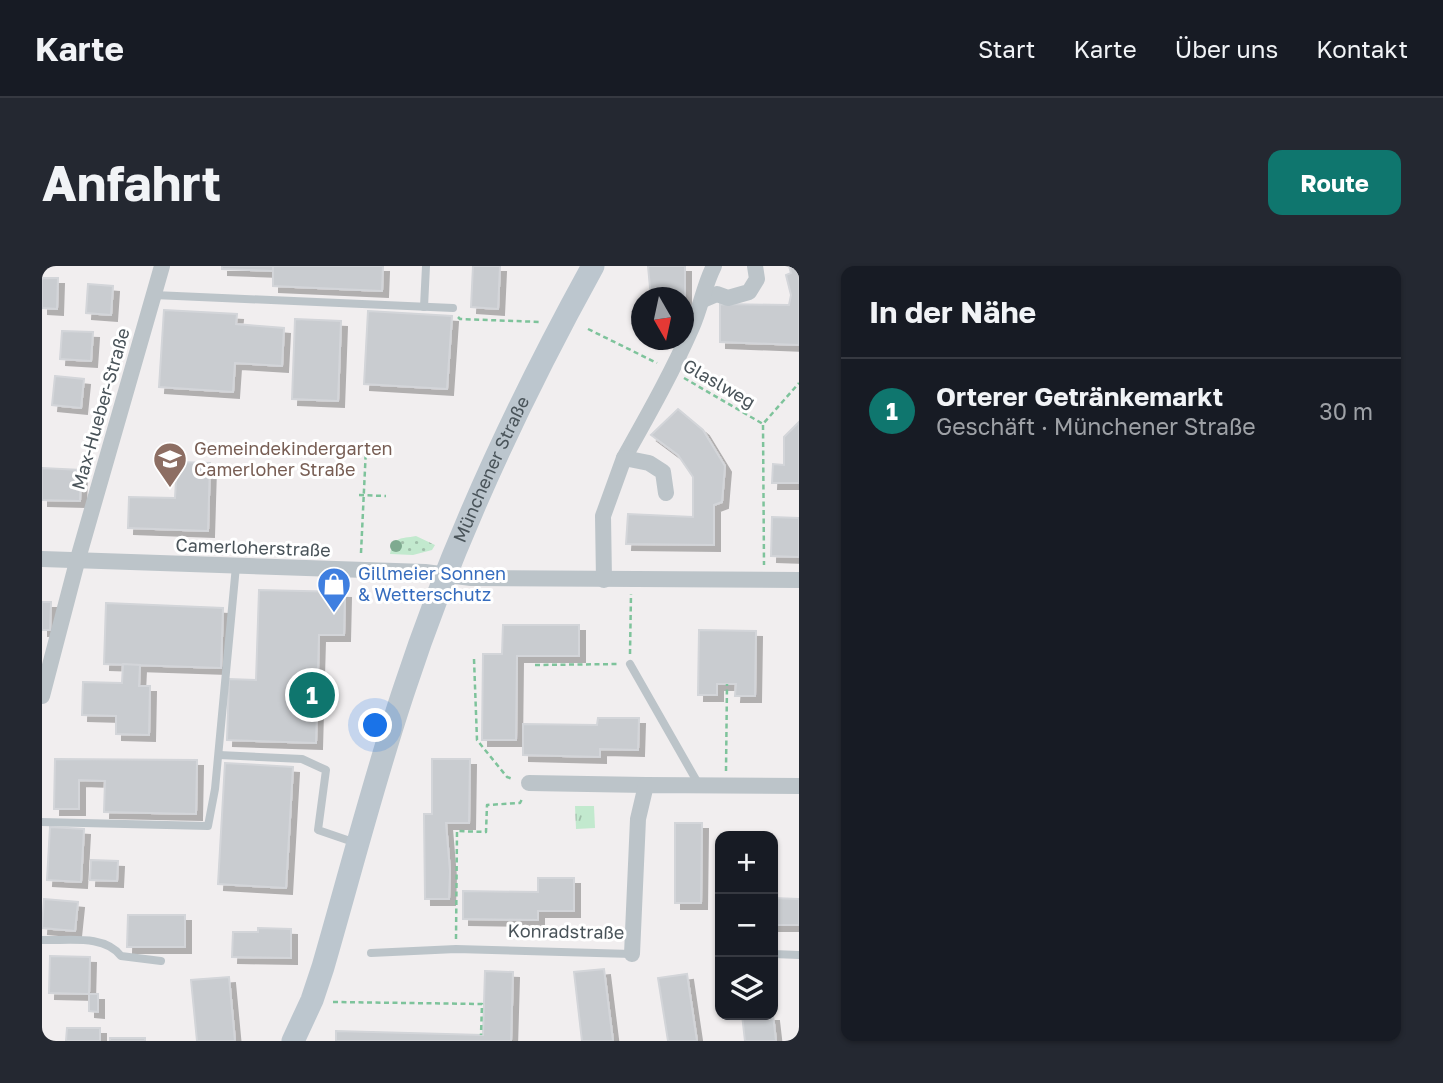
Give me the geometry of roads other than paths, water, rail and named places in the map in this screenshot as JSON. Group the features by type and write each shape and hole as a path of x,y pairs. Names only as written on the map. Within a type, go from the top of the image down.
{"main road":[{"name":"Münchener Straße","path":"293,1041 312,1000 404,687 445,575 481,488 565,316 593,266"}],"street":[{"name":"Max-Hueber-Straße","path":"42,696 77,562 162,266"},
{"path":"604,580 604,516 624,458 672,371 703,300 714,266"},
{"path":"703,300 718,293 728,298 749,292 757,279 755,266"},
{"path":"624,458 649,463 663,472 666,493"},
{"name":"Camerloherstraße","path":"42,559 471,578 799,580"},
{"path":"529,783 799,786"},
{"name":"Konradstraße","path":"632,954 638,819 646,785"}],"lane":[{"path":"424,307 426,266"},
{"path":"154,295 453,308"},
{"path":"42,822 208,826 219,755 236,566"},
{"path":"629,664 698,785"},
{"path":"219,755 302,759 326,769 318,830 359,844"},
{"path":"42,940 103,942 113,946 121,956 161,961"},
{"name":"Konradstraße","path":"371,953 456,949 632,954"},
{"path":"778,954 799,955"}],"place":[{"name":"Gemeindekindergarten Camerloher Straße","path":"170,489"},
{"name":"Gillmeier Sonnen & Wetterschutz","path":"334,614"},
{"name":"Orterer Getränkemarkt","path":"312,695"}]}
